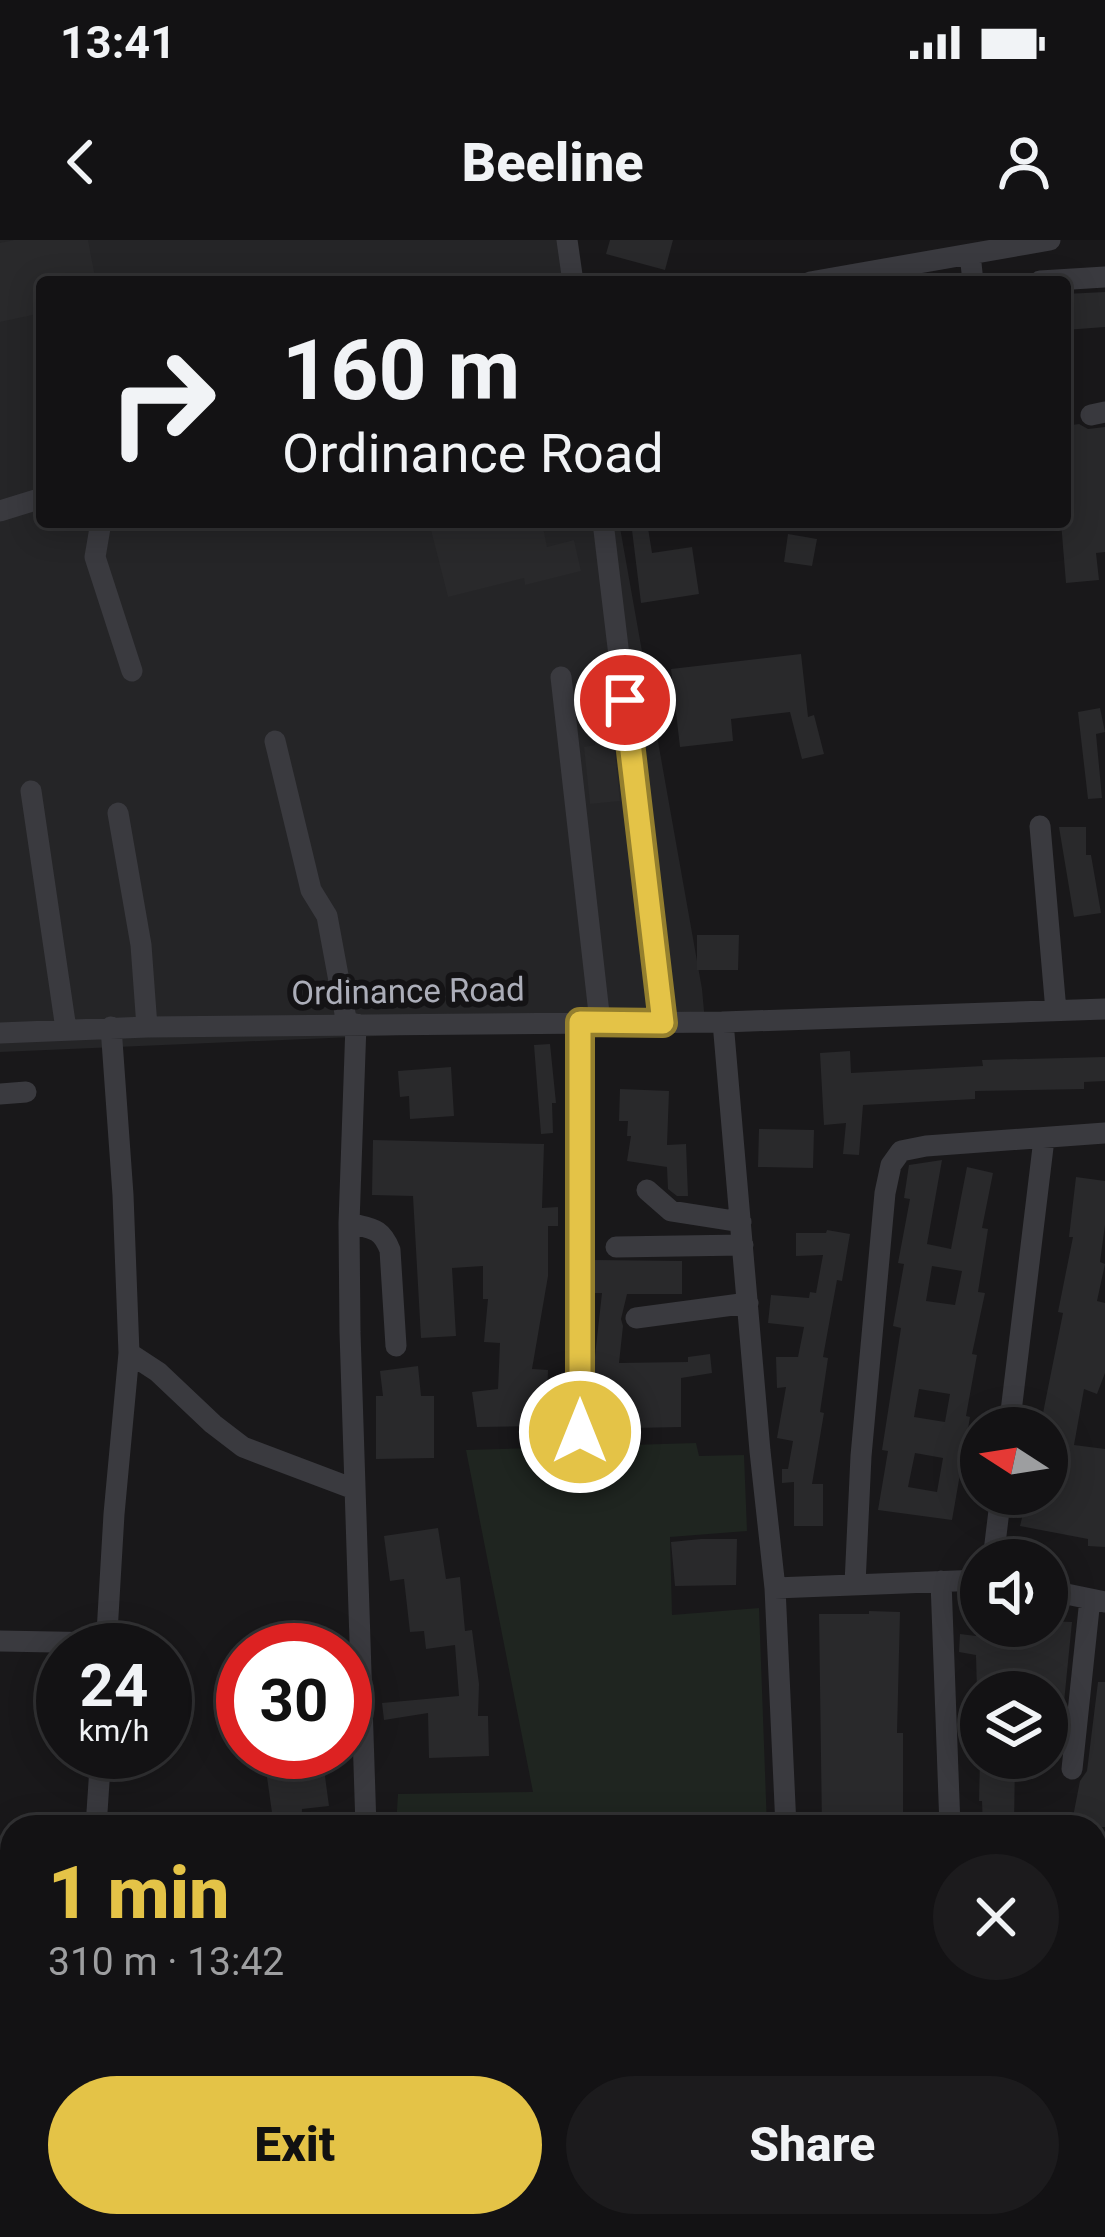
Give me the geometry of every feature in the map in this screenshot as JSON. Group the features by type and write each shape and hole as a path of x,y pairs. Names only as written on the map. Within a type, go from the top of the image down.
{"street":[{"path":"567,240 572,276"},
{"path":"841,276 1050,240"},
{"path":"1071,280 1105,278"},
{"path":"0,511 36,500"},
{"path":"100,528 95,556 132,671"},
{"path":"604,528 663,1023"},
{"path":"561,677 590,1022 580,1432"},
{"path":"275,740 311,890 327,916 352,1024 349,1223 366,1815"},
{"path":"31,791 66,1029"},
{"path":"118,813 141,945 148,1027"},
{"path":"1040,826 1057,1011"},
{"name":"Ordinance Road","path":"0,1033 111,1027 723,1022 1105,1009"},
{"path":"723,1022 776,1588 785,1815"},
{"path":"108,1623 129,1353 111,1027"},
{"path":"0,1094 26,1092"},
{"path":"855,1584 863,1434 891,1166 901,1151 926,1146 1105,1133"},
{"path":"1012,1407 1044,1139"},
{"path":"647,1190 671,1211 742,1234"},
{"path":"349,1223 377,1230 390,1250 397,1346"},
{"path":"616,1247 742,1234"},
{"path":"636,1318 748,1303"},
{"path":"129,1353 158,1372 243,1447 354,1489"},
{"path":"941,1581 950,1815"},
{"path":"776,1588 960,1581"},
{"path":"1068,1594 1098,1600 1072,1769"},
{"path":"0,1641 36,1643"},
{"path":"97,1815 99,1779"}],"shaded area":[{"path":"0,240 573,240 578,276 36,276 36,528 620,528 705,1022 0,1052"},
{"path":"696,1443 699,1456 744,1455 747,1531 670,1537 672,1615 759,1608 767,1815 397,1815 398,1794 533,1792 466,1450"}],"building":[{"path":"88,240 95,276 36,276 36,314 0,322 0,243"},
{"path":"610,240 673,240 665,270 606,254"},
{"path":"1105,292 1105,327 1071,330 1071,294"},
{"path":"1071,425 1105,427 1105,552 1096,553 1099,580 1066,583 1061,528 1071,528"},
{"path":"431,528 543,528 547,547 574,540 581,571 525,585 524,578 448,597"},
{"path":"632,528 648,528 652,553 692,547 699,594 641,603"},
{"path":"788,534 817,539 812,566 784,562"},
{"path":"801,654 808,717 814,715 824,754 802,759 790,712 731,719 733,741 680,747 671,669"},
{"path":"1100,708 1105,732 1096,734 1102,798 1088,799 1078,712"},
{"path":"613,734 620,801 590,804 584,747 595,745 594,736"},
{"path":"1059,827 1086,827 1086,855 1091,855 1101,913 1074,917"},
{"path":"697,935 739,935 738,970 697,970"},
{"path":"550,1044 556,1103 552,1103 553,1133 541,1134 534,1045"},
{"path":"850,1051 851,1073 983,1066 982,1060 1105,1057 1105,1081 1084,1082 1084,1089 975,1091 975,1099 863,1105 859,1155 843,1154 846,1123 824,1125 820,1053"},
{"path":"451,1067 454,1116 410,1119 409,1096 400,1097 398,1071"},
{"path":"620,1089 669,1091 667,1145 686,1144 688,1196 677,1196 668,1189 667,1167 627,1161 631,1136 627,1136 628,1121 619,1121"},
{"path":"759,1129 814,1130 813,1168 758,1167"},
{"path":"373,1140 544,1144 542,1208 558,1207 558,1226 548,1226 548,1276 532,1369 548,1370 546,1426 477,1427 472,1392 498,1389 500,1343 484,1342 488,1299 483,1299 483,1266 452,1268 456,1336 421,1338 413,1196 372,1195"},
{"path":"942,1160 927,1244 951,1249 967,1167 993,1173 982,1228 988,1229 978,1292 985,1293 972,1354 977,1355 968,1407 960,1407 960,1474 952,1520 878,1510 901,1328 893,1326 910,1199 904,1198 909,1165","holes":["932,1266 962,1271 955,1305 926,1301","919,1389 950,1394 945,1422 914,1417","915,1453 943,1458 937,1492 908,1487"]},
{"path":"1076,1177 1105,1181 1100,1262 1105,1264 1097,1301 1105,1303 1105,1373 1097,1394 1084,1389 1074,1445 1105,1449 1105,1547 1088,1546 1088,1539 1020,1526 1023,1515 1068,1515 1068,1407 1044,1407 1063,1313 1058,1312 1073,1237 1069,1237"},
{"path":"796,1233 850,1234 823,1357 828,1358 820,1412 824,1413 812,1484 823,1484 823,1526 794,1526 794,1482 782,1483 793,1441 777,1438 786,1387 777,1388 776,1357 798,1357 804,1327 768,1323 771,1295 809,1298 810,1292 816,1293 823,1255 796,1256"},
{"path":"595,1260 682,1261 682,1294 627,1294 619,1363 688,1362 688,1357 710,1354 712,1373 681,1378 681,1427 633,1428 633,1437 593,1440 602,1293 595,1293"},
{"path":"418,1366 421,1396 434,1396 434,1458 376,1459 376,1396 383,1396 380,1371"},
{"path":"438,1528 446,1579 460,1577 465,1631 472,1630 478,1716 488,1716 489,1756 429,1758 428,1713 384,1720 382,1703 459,1696 455,1645 426,1649 424,1631 410,1632 404,1579 390,1581 384,1536"},
{"path":"737,1539 736,1585 675,1586 671,1542"},
{"path":"900,1612 897,1733 903,1733 903,1815 822,1815 819,1614"},
{"path":"1068,1622 1072,1622 1067,1671 976,1671 976,1655 959,1652 960,1634 960,1647 1068,1647"},
{"path":"1098,1682 1105,1682 1105,1815 1073,1815 1080,1781 1087,1771"},
{"path":"267,1779 325,1779 329,1806 302,1809 302,1815 272,1815"},
{"path":"980,1779 1015,1779 1014,1815 983,1815"}],"route":[{"path":"580,1432 580,1022 663,1023 625,700"}]}
